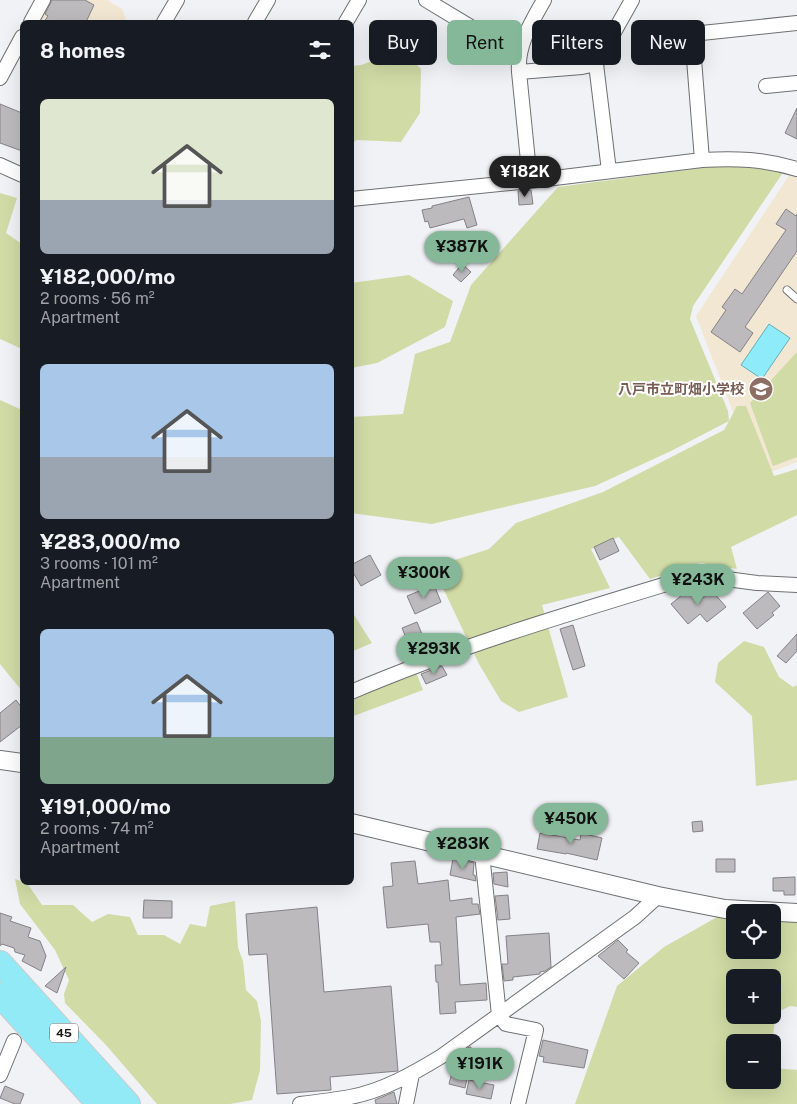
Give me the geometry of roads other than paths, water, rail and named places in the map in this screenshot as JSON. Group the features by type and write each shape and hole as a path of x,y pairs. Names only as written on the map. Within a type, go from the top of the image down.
{"highway":[{"name":"45","path":"0,962 128,1104"},
{"name":"45","path":"0,995 99,1104"}],"street":[{"path":"32,20 43,0"},
{"path":"165,20 177,0"},
{"path":"256,20 268,0"},
{"path":"347,20 359,0"},
{"path":"426,0 449,6 469,20"},
{"path":"522,42 544,0"},
{"path":"621,20 632,0"},
{"path":"702,160 692,34 797,23"},
{"path":"0,78 20,41"},
{"path":"519,65 530,181"},
{"path":"519,72 591,65"},
{"path":"596,65 609,171"},
{"path":"766,86 797,83"},
{"path":"354,199 530,181 702,160 734,158 759,160 797,169"},
{"path":"0,165 20,174"},
{"path":"354,691 388,676 550,618 683,579 704,576 725,577 757,583 797,584"},
{"path":"354,824 658,896 726,909 797,913"},
{"path":"482,854 498,1015 506,1024 536,1030 518,1104"},
{"path":"300,1104 352,1097 393,1083 412,1074 442,1056 635,917 658,896"},
{"path":"0,1076 14,1041"},
{"path":"406,1104 412,1074"}],"lane":[{"path":"787,290 797,299"}],"water":[{"path":"769,324 790,338 762,379 741,365"}],"place":[{"name":"八戸市立町畑小学校","path":"761,389"}]}
